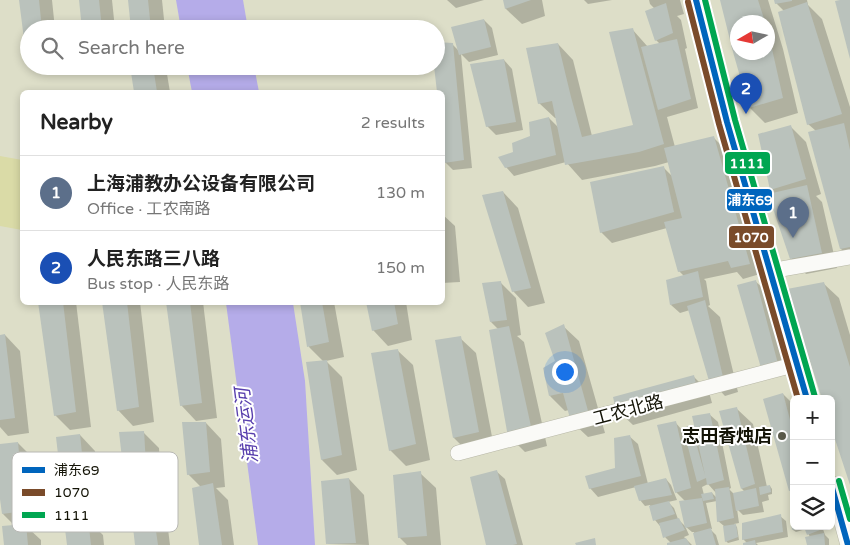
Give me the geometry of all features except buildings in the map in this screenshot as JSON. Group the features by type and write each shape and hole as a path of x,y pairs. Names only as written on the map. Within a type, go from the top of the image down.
{"street":[{"path":"696,0 727,122 806,395"},
{"path":"770,271 850,256"},
{"name":"工农北路","path":"458,453 796,364"},
{"path":"832,485 848,545"}],"green space":[{"path":"0,156 20,160 20,230 0,226"}],"water":[{"path":"176,0 243,0 246,20 179,20"},
{"path":"189,75 256,75 259,90 192,90"},
{"name":"浦东运河","path":"226,305 293,305 305,381 315,545 258,545"}],"transit line":[{"name":"浦东69","path":"696,0 727,122 806,395"},
{"name":"1111","path":"705,0 735,120 814,395"},
{"name":"1070","path":"688,2 719,124 797,395"},
{"name":"1111","path":"839,481 850,519"},
{"name":"浦东69","path":"831,485 848,545"}],"place":[{"name":"人民东路三八路","path":"746,114"},
{"name":"上海浦教办公设备有限公司","path":"793,238"},
{"name":"志田香烛店","path":"782,436"}]}
